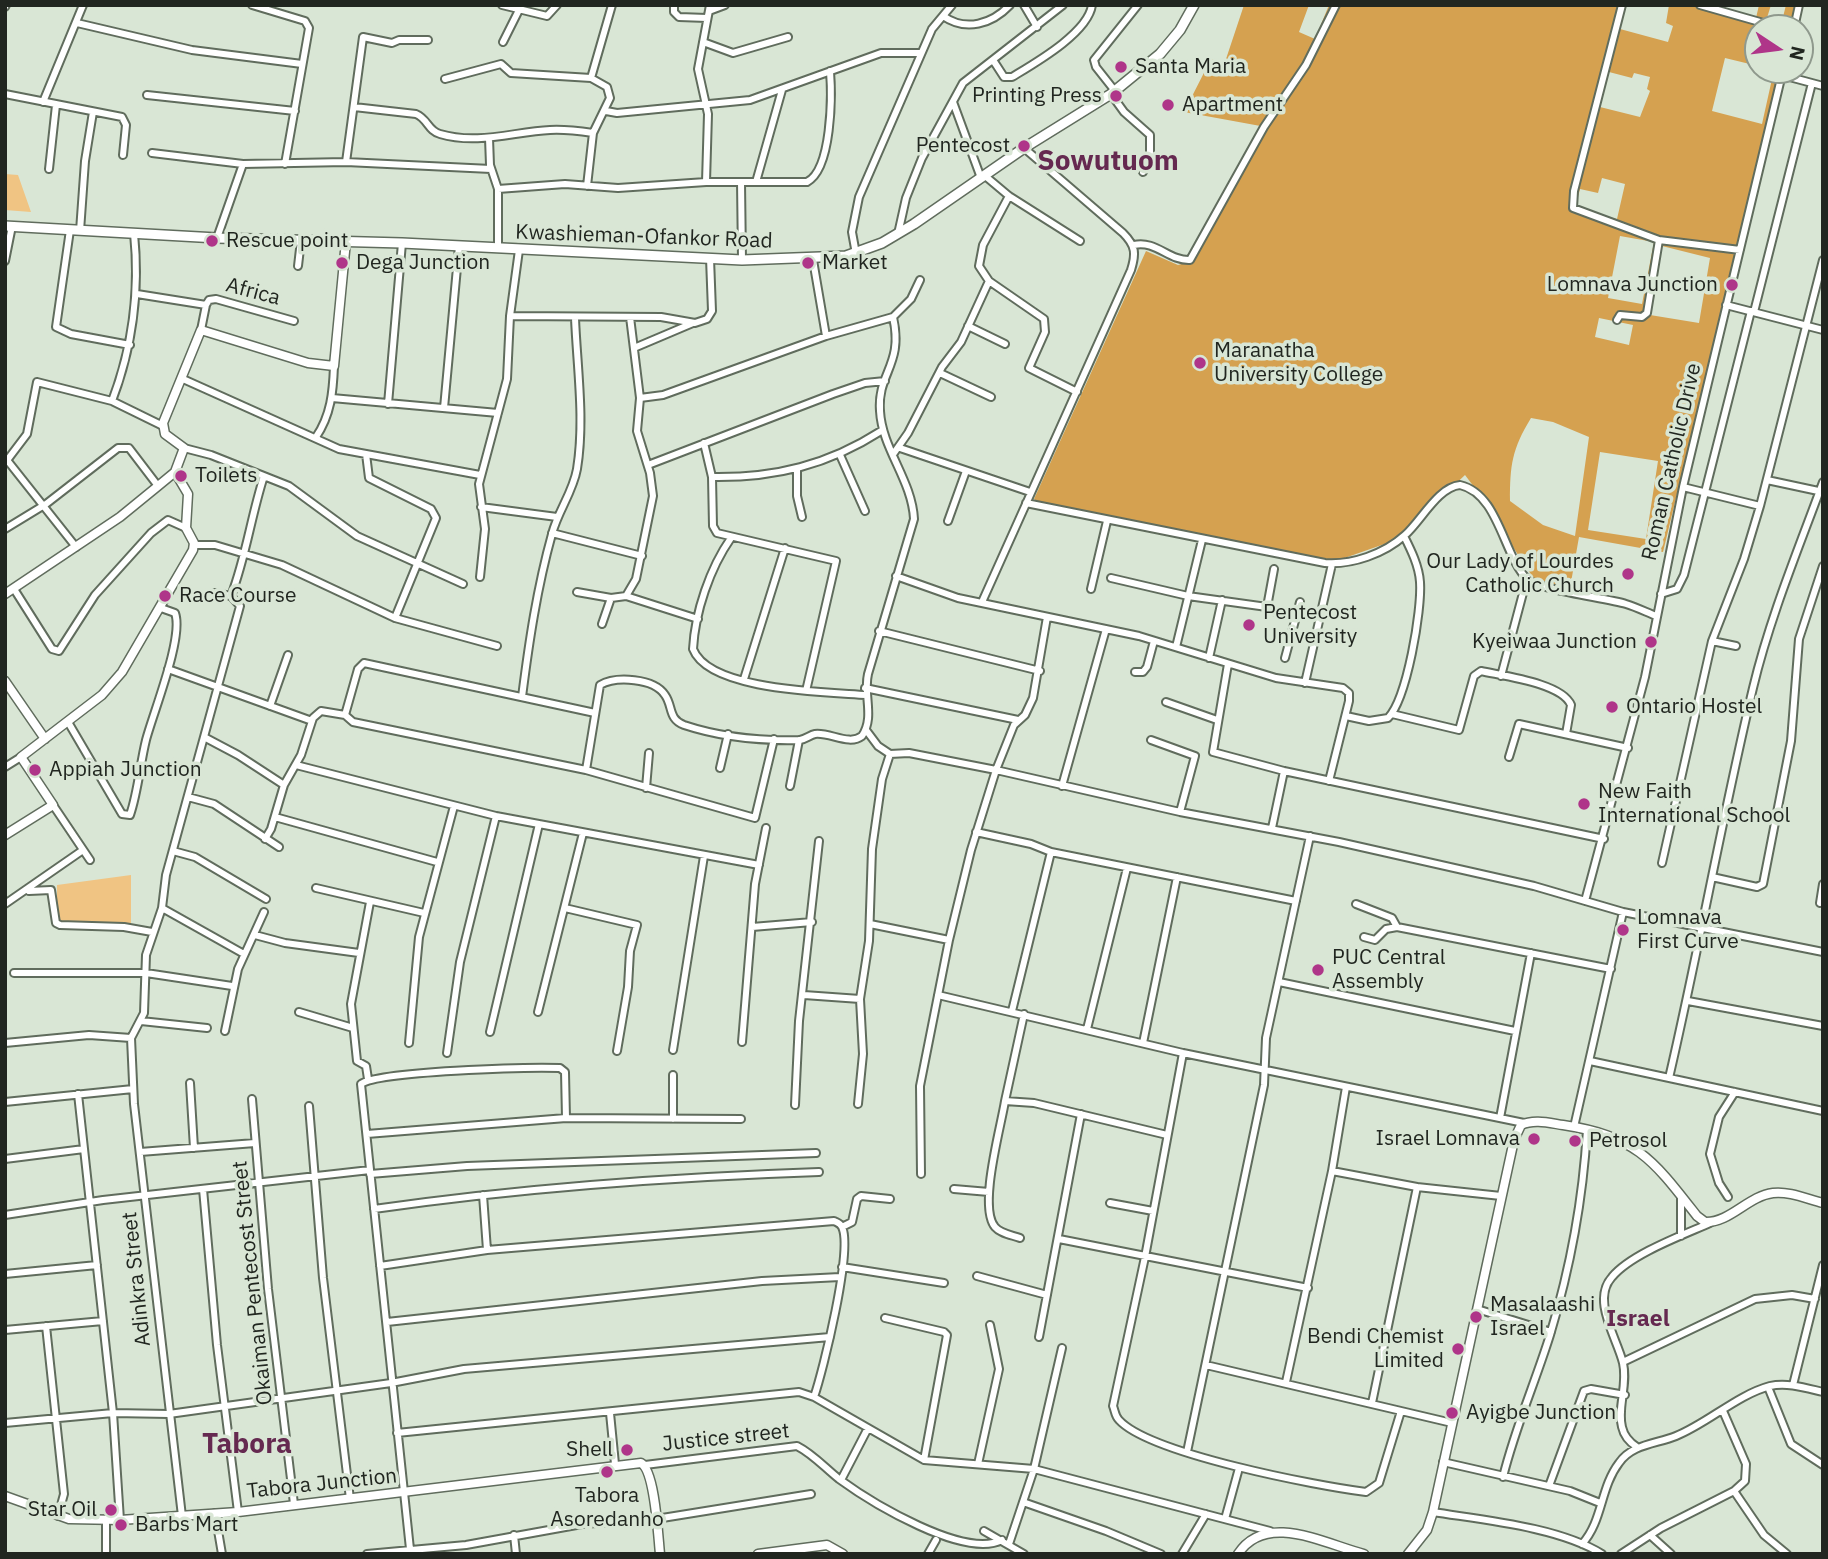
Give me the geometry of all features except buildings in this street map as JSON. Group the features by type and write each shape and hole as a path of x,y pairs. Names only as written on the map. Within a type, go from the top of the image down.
{"main road":[{"name":"Kwashieman-Ofankor Road","path":"8,226 217,238 402,243 742,260 813,260 856,254 898,234 1024,148 1113,93 1160,54 1180,30 1194,5"}],"street":[{"path":"43,102 83,5"},
{"path":"252,5 307,23 309,30 285,164"},
{"path":"502,5 547,16 557,5"},
{"path":"591,78 612,5"},
{"path":"674,5 674,12 679,17 709,12 724,5"},
{"path":"856,254 852,232 855,210 921,53 952,5"},
{"path":"943,16 959,24 979,24 999,15 1010,5"},
{"path":"1024,5 1037,27"},
{"path":"1049,17 1055,5"},
{"path":"898,234 903,209 916,172 963,83 1063,5"},
{"path":"993,60 1004,77 1012,77 1068,38 1084,22 1092,5"},
{"path":"1138,5 1094,60 1130,118 1150,135 1150,154 1143,172"},
{"path":"1024,148 1134,245 1148,244 1177,258 1190,260 1264,127 1306,65 1336,5"},
{"path":"1622,5 1572,204 1581,214 1659,240 1740,250"},
{"path":"1700,5 1744,17"},
{"path":"503,42 519,10"},
{"path":"706,182 706,105 698,69 709,12"},
{"path":"77,23 192,50 302,64"},
{"path":"346,162 363,37 392,43 399,40 428,40"},
{"path":"703,42 733,52 788,37"},
{"path":"606,111 629,113 750,100 881,53 921,53"},
{"path":"444,79 501,64 511,73 591,78 609,89 606,111 593,133 587,186"},
{"path":"498,189 565,184 618,188 706,182 802,183 814,177 831,118 830,71"},
{"name":"Roman Catholic Drive","path":"1585,901 1628,748 1683,487 1779,84"},
{"path":"1661,594 1681,585 1812,84"},
{"path":"756,182 782,90"},
{"path":"5,94 122,117 125,120 123,155"},
{"path":"147,94 295,111"},
{"path":"953,102 982,177 1080,241"},
{"path":"49,169 56,106"},
{"path":"354,107 416,114 424,118 430,129 442,135 489,138 548,130 593,133"},
{"path":"93,112 75,231 56,327 71,334 130,345"},
{"path":"489,138 491,169 498,189 498,248"},
{"path":"152,153 243,164 346,162 491,169"},
{"path":"217,238 243,164"},
{"path":"741,182 742,260"},
{"path":"1009,196 980,253 979,266 989,281 1044,318 1045,332 1029,368 1077,392"},
{"path":"5,261 8,226"},
{"path":"113,401 130,345 137,294 134,233"},
{"path":"299,266 301,240"},
{"path":"1617,320 1620,315 1642,317 1647,313 1659,240"},
{"path":"316,437 332,398 346,241"},
{"path":"388,404 402,243"},
{"path":"982,603 1131,270 1134,245"},
{"path":"444,408 459,246"},
{"path":"480,577 485,547 480,475 507,379 510,316 519,250"},
{"path":"634,348 707,319 712,307 710,258"},
{"path":"813,260 826,336"},
{"path":"1662,863 1712,641 1744,559 1760,506 1823,260"},
{"path":"640,398 663,395 826,336 893,317 911,299 920,280"},
{"path":"897,450 968,326 989,281"},
{"name":"Africa","path":"137,294 206,305 209,300 216,299 294,321"},
{"path":"206,305 201,330 163,426 165,434 184,448 264,476 299,492 357,536 417,566 463,584"},
{"path":"1726,305 1823,330"},
{"path":"510,316 660,317 695,323"},
{"path":"626,596 636,579 653,496 648,465 637,431 640,398 630,317"},
{"path":"586,770 600,685 626,679 662,691 672,716 680,723 728,734 774,740 799,740 814,734 852,740 858,739 866,730 869,711 865,691 879,631 914,519 897,450 881,431 880,400 898,345 893,317"},
{"path":"522,697 533,610 556,517 574,482 579,452 575,318"},
{"path":"968,326 1005,344"},
{"path":"201,330 308,363 334,366"},
{"path":"940,373 991,397"},
{"path":"183,379 340,449 480,475"},
{"path":"648,465 842,391 885,381"},
{"path":"76,547 6,461 27,434 37,382 113,401 163,426"},
{"path":"332,398 498,413"},
{"path":"712,477 760,476 797,470 840,455 881,431"},
{"path":"704,443 712,477 714,529 720,535 785,548 837,563 806,691"},
{"path":"5,529 41,506 118,447 129,448 158,486"},
{"path":"5,594 76,547 176,472 184,448"},
{"path":"897,450 1030,492"},
{"path":"366,454 369,478 435,513 435,522 395,618"},
{"path":"840,455 865,511"},
{"path":"797,470 797,496 802,517"},
{"path":"948,521 966,471"},
{"path":"176,472 188,494 186,528 194,545"},
{"path":"231,596 264,476"},
{"path":"1767,480 1821,492"},
{"path":"1669,1078 1767,637 1823,482"},
{"path":"1026,503 1332,564 1354,561 1404,536 1450,488 1466,486 1475,492 1492,512 1527,578 1546,586 1624,604 1656,616"},
{"path":"1683,487 1760,506"},
{"path":"481,507 556,517"},
{"path":"14,589 52,649 59,651 93,598 151,533 168,520 186,528"},
{"path":"1091,589 1107,521"},
{"path":"552,533 642,556"},
{"path":"1346,716 1377,721 1392,713 1408,670 1420,598 1417,566 1404,536"},
{"path":"731,538 714,568 693,642 695,655 713,670 806,691 865,691 1018,720"},
{"path":"1176,647 1202,540"},
{"path":"194,545 215,545 282,565 395,618 497,646"},
{"path":"5,767 45,740 102,695 122,672 161,608 194,545"},
{"path":"744,679 785,548"},
{"path":"1305,682 1332,564"},
{"path":"1712,877 1757,887 1763,884 1791,741 1799,639 1823,566"},
{"path":"1267,607 1274,569"},
{"path":"896,576 941,593 1154,641 1276,678 1347,691 1349,697 1346,716 1329,781"},
{"path":"1111,578 1188,596 1267,607 1279,614 1296,617"},
{"path":"1501,676 1527,578"},
{"path":"577,592 611,597 626,596 698,619"},
{"path":"5,1043 89,1035 131,1038 141,1022 152,932 162,908 164,883 240,606 231,596 214,593"},
{"path":"602,624 611,597"},
{"path":"1209,658 1222,600"},
{"path":"1285,658 1300,602"},
{"path":"68,722 122,814 128,816 147,735 168,669 177,616 161,608"},
{"path":"921,1174 920,1086 949,940 976,832 996,770 1018,720 1025,715 1033,698 1048,617"},
{"path":"1062,786 1106,629"},
{"path":"879,631 1040,671"},
{"path":"1135,672 1143,672 1147,667 1154,641"},
{"path":"1712,641 1736,646"},
{"path":"270,706 288,655"},
{"path":"345,715 358,669 363,663 595,713"},
{"path":"1228,664 1213,752 1284,771 1604,839"},
{"path":"168,669 312,722"},
{"path":"1392,713 1459,730 1474,676 1481,671 1549,688 1566,697 1571,705 1566,734"},
{"path":"5,681 45,740"},
{"path":"1166,702 1217,720"},
{"path":"265,839 275,817 284,785 296,765 312,722 321,712 345,715 353,722 586,770 755,818 774,740"},
{"path":"1509,757 1519,724 1628,748"},
{"path":"866,730 878,747 890,754 909,753 1310,836 1508,880 1623,912 1823,952"},
{"path":"720,768 728,734"},
{"path":"204,737 284,785"},
{"path":"790,786 799,740"},
{"path":"1151,740 1195,756 1180,811"},
{"path":"646,788 649,753"},
{"path":"858,1104 863,1054 860,999 870,924 875,817 890,754"},
{"path":"21,757 90,860"},
{"path":"296,765 496,816 759,865"},
{"path":"1272,828 1284,771"},
{"path":"188,797 214,804 279,846"},
{"path":"5,835 53,805"},
{"path":"409,1043 424,913 454,806"},
{"path":"447,1053 460,962 496,816"},
{"path":"275,817 437,862"},
{"path":"490,1032 539,824"},
{"path":"742,1041 752,927 766,828"},
{"path":"976,832 1031,844 1051,852 1296,901"},
{"path":"538,1012 583,833"},
{"path":"1186,1452 1226,1271 1266,1071 1266,1038 1310,836"},
{"path":"795,1105 799,1021 819,841"},
{"path":"5,904 29,891 83,850"},
{"path":"173,851 195,857 266,899"},
{"path":"1012,1011 1051,852"},
{"path":"673,1050 704,856"},
{"path":"1087,1029 1127,868"},
{"path":"1143,1043 1177,877"},
{"path":"1820,903 1823,884"},
{"path":"316,888 424,913"},
{"path":"29,891 51,890 56,923 60,925 124,927 152,932"},
{"path":"368,1078 366,1067 357,1061 351,1004 370,902"},
{"path":"1356,904 1392,918 1397,927"},
{"path":"162,908 244,954"},
{"path":"565,908 637,925 630,951 628,987 617,1051"},
{"path":"225,1031 232,986 264,912"},
{"path":"1574,1127 1623,912"},
{"path":"752,927 812,922"},
{"path":"870,924 949,940"},
{"path":"1364,937 1375,940 1386,929 1397,927 1611,969"},
{"path":"255,935 293,944 359,953"},
{"path":"1500,1118 1531,953"},
{"path":"14,973 146,973 232,986"},
{"path":"1279,982 1515,1031"},
{"path":"804,995 860,999"},
{"path":"938,995 1266,1071 1525,1123 1539,1122 1587,1130 1634,1147 1656,1164 1701,1220 1714,1222"},
{"path":"1688,1002 1823,1026"},
{"path":"299,1013 353,1028"},
{"path":"1020,1238 1002,1233 994,1226 989,1192 1024,1014"},
{"path":"141,1022 208,1028"},
{"name":"Adinkra Street","path":"131,1038 133,1089 182,1516"},
{"path":"1182,1053 1145,1257 1113,1406 1115,1415 1124,1425 1186,1452 1238,1468 1366,1493 1379,1483 1401,1410"},
{"path":"1590,1061 1823,1111"},
{"path":"410,1549 361,1084 368,1078 560,1068 565,1072 566,1118"},
{"path":"673,1075 673,1119"},
{"path":"190,1083 194,1148"},
{"path":"1286,1382 1332,1171 1346,1087"},
{"path":"5,1102 133,1089"},
{"path":"1728,1197 1719,1183 1710,1154 1718,1117 1722,1109 1733,1100 1735,1092"},
{"path":"78,1094 113,1413 120,1520"},
{"name":"Okaiman Pentecost Street","path":"252,1099 268,1289 294,1504"},
{"path":"1005,1101 1034,1103 1167,1135"},
{"path":"309,1106 314,1176 350,1499"},
{"path":"1039,1337 1081,1114"},
{"path":"367,1133 566,1118 741,1119"},
{"path":"1408,1554 1427,1530 1433,1511 1514,1140 1525,1123"},
{"path":"1503,1477 1514,1433 1550,1332 1576,1221 1587,1130"},
{"path":"141,1152 256,1143"},
{"path":"5,1159 84,1149"},
{"path":"5,1215 314,1176 467,1166 816,1153"},
{"path":"1332,1171 1417,1187 1501,1196"},
{"path":"374,1209 483,1195 719,1175 819,1172"},
{"path":"1372,1403 1417,1187"},
{"path":"203,1189 238,1511"},
{"path":"954,1189 989,1192"},
{"path":"1637,1447 1627,1438 1622,1426 1625,1395 1623,1362 1605,1310 1603,1300 1606,1284 1629,1263 1770,1193 1789,1194 1823,1203"},
{"path":"483,1195 487,1250"},
{"path":"842,1227 852,1222 857,1199 861,1196 890,1199"},
{"path":"1681,1196 1681,1236"},
{"path":"1110,1203 1153,1211"},
{"path":"380,1266 487,1250 779,1224 830,1221 842,1227"},
{"path":"814,1397 830,1337 842,1267 842,1227"},
{"path":"1059,1239 1308,1288"},
{"path":"5,1273 97,1265"},
{"path":"1793,1385 1823,1265"},
{"path":"842,1267 944,1283"},
{"path":"977,1276 1047,1295"},
{"path":"387,1322 762,1280 840,1277"},
{"path":"1623,1362 1755,1299 1792,1295 1815,1300"},
{"path":"1476,1309 1550,1332"},
{"path":"885,1318 947,1335 924,1460"},
{"path":"5,1330 103,1321"},
{"path":"978,1464 999,1369 990,1325"},
{"path":"47,1326 64,1494 58,1516"},
{"path":"5,1423 57,1416 169,1414 391,1383 464,1369 830,1337"},
{"path":"1006,1542 1034,1469 1062,1348"},
{"path":"1206,1366 1286,1382 1452,1423"},
{"path":"1582,1544 1596,1522 1600,1503 1619,1462 1637,1447 1676,1436 1768,1387 1793,1385 1823,1392"},
{"path":"1768,1387 1791,1444 1823,1465"},
{"path":"1549,1486 1584,1391 1591,1389 1625,1395"},
{"path":"397,1433 799,1392 814,1397 867,1430 924,1460 1034,1469 1364,1554"},
{"path":"1620,1554 1650,1535 1734,1491 1745,1481 1747,1469 1723,1411"},
{"path":"610,1413 615,1464"},
{"path":"841,1480 867,1430"},
{"name":"Justice street","path":"645,1465 788,1445 804,1449 841,1480 936,1539 970,1548 1006,1542"},
{"path":"1443,1462 1549,1486 1600,1503"},
{"name":"Tabora Junction","path":"5,1496 58,1516 106,1521 238,1511 404,1493 615,1464 645,1465"},
{"path":"645,1465 660,1554"},
{"path":"1225,1520 1238,1468"},
{"path":"1734,1491 1776,1551 1787,1554"},
{"path":"367,1554 466,1545 582,1524 656,1519 811,1494"},
{"path":"1023,1502 1107,1531 1161,1554"},
{"path":"1433,1511 1524,1527 1582,1544 1602,1554"},
{"path":"215,1513 222,1554"},
{"path":"1181,1554 1206,1514"},
{"path":"106,1521 106,1554"},
{"path":"984,1531 1026,1553"},
{"path":"1238,1554 1254,1535 1270,1531"},
{"path":"514,1535 516,1554"},
{"path":"1650,1535 1671,1554"},
{"path":"928,1554 936,1539"},
{"path":"758,1554 827,1545 844,1554"}],"shaded area":[{"path":"1244,5 1309,5 1299,32 1315,39 1329,5 1626,5 1620,29 1668,42 1673,26 1666,23 1669,5 1709,5 1744,15 1744,63 1725,58 1712,111 1762,124 1771,84 1776,84 1663,552 1579,537 1570,588 1534,579 1465,475 1396,540 1336,561 1044,507 1034,499 1146,251 1178,265 1195,260 1266,127 1184,112 1211,59 1225,62","holes":["1609,72 1632,78 1634,73 1650,77 1647,89 1650,91 1640,117 1600,107","1602,178 1625,184 1617,219 1575,209 1580,189 1598,193","1620,236 1654,242 1642,304 1608,298","1662,246 1710,258 1699,323 1650,315","1599,318 1633,325 1629,345 1595,337","1531,418 1553,422 1589,437 1575,536 1543,525 1510,501 1516,448","1600,452 1658,461 1646,539 1588,530"]},
{"path":"1759,5 1771,5 1768,14 1757,14"},
{"path":"1786,5 1796,5 1794,14 1784,14"},
{"path":"5,174 18,175 31,212 5,210"},
{"path":"131,875 131,924 57,922 57,885"}],"place":[{"name":"Santa Maria","path":"1121,67"},
{"name":"Printing Press","path":"1116,96"},
{"name":"Apartment","path":"1168,105"},
{"name":"Pentecost","path":"1024,146"},
{"name":"Rescue point","path":"212,241"},
{"name":"Dega Junction","path":"342,263"},
{"name":"Market","path":"808,263"},
{"name":"Lomnava Junction","path":"1732,285"},
{"name":"Maranatha University College","path":"1200,363"},
{"name":"Toilets","path":"181,476"},
{"name":"Our Lady of Lourdes Catholic Church","path":"1628,574"},
{"name":"Race Course","path":"165,596"},
{"name":"Pentecost University","path":"1249,625"},
{"name":"Kyeiwaa Junction","path":"1651,642"},
{"name":"Ontario Hostel","path":"1612,707"},
{"name":"Appiah Junction","path":"35,770"},
{"name":"New Faith International School","path":"1584,804"},
{"name":"Lomnava First Curve","path":"1623,930"},
{"name":"PUC Central Assembly","path":"1318,970"},
{"name":"Israel Lomnava","path":"1534,1139"},
{"name":"Petrosol","path":"1575,1141"},
{"name":"Masalaashi Israel","path":"1476,1317"},
{"name":"Bendi Chemist Limited","path":"1458,1349"},
{"name":"Ayigbe Junction","path":"1452,1413"},
{"name":"Shell","path":"627,1450"},
{"name":"Tabora Asoredanho","path":"607,1472"},
{"name":"Star Oil","path":"111,1510"},
{"name":"Barbs Mart","path":"121,1525"}],"district":[{"name":"Sowutuom","path":"1108,162"},
{"name":"Israel","path":"1638,1319"},
{"name":"Tabora","path":"247,1445"}]}
